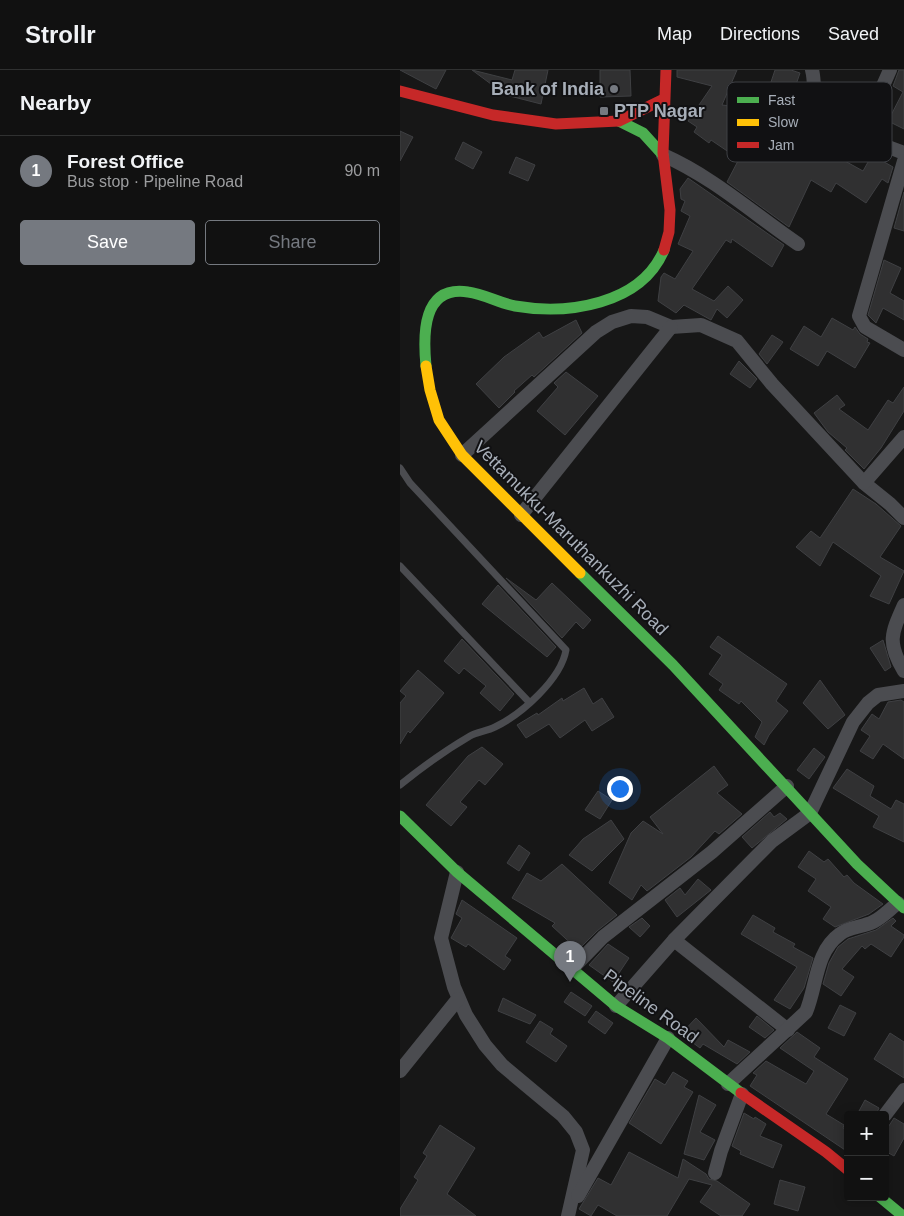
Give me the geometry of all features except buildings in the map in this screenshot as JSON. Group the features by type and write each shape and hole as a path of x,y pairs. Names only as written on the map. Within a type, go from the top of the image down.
{"main road":[{"name":"Vettamukku-Maruthankuzhi Road","path":"666,70 663,155 668,179 668,243 659,262 644,278 621,294 590,305 541,309 511,305 473,291 448,293 433,304 428,317 424,339 424,366 430,394 440,420 462,455 673,665 857,864 901,906"},
{"path":"400,91 493,115 547,123 619,121 664,98"},
{"path":"619,121 643,133 663,155"},
{"name":"Pipeline Road","path":"400,816 457,872 616,1006 668,1038 728,1084 826,1152 844,1167"},
{"path":"885,1201 903,1216"}],"street":[{"path":"885,82 890,70"},
{"path":"892,148 904,153"},
{"path":"663,155 687,165 798,244"},
{"path":"904,161 859,316 865,327 904,350"},
{"path":"462,455 596,332 612,322 631,316 648,317 671,327 701,324 737,341 772,384 864,483 904,518"},
{"path":"521,515 671,327"},
{"path":"864,483 904,437"},
{"path":"904,605 893,630 893,653 904,671"},
{"path":"616,1006 674,940 772,842 810,813 853,722 868,703 878,696 904,691"},
{"path":"572,969 603,938 712,852 786,786"},
{"path":"457,872 441,938 458,999 485,1045 502,1065 563,1116 576,1132 583,1150 569,1214"},
{"path":"728,1084 806,1012 822,957 829,944 841,933 875,922 901,906"},
{"path":"674,940 788,1030"},
{"path":"400,1071 458,999"},
{"path":"569,1214 668,1038"},
{"path":"888,1111 904,1090"},
{"path":"715,1173 721,1150 742,1094"}],"lane":[{"path":"400,468 410,483 566,650 564,663 555,678 529,702 496,727 471,735 400,786"},
{"path":"400,566 529,702"}],"traffic: fast":[{"path":"619,121 643,133 663,155"},
{"path":"426,366 426,327 434,304 442,296 453,292 468,292 515,306 557,309 579,307 600,302 620,294 638,283 653,269 664,250"},
{"path":"580,573 673,665 857,864 904,908"},
{"path":"400,816 457,872 616,1006 668,1038 741,1093"},
{"path":"885,1201 903,1216"}],"traffic: slow":[{"path":"426,366 430,390 439,420 462,455 580,573"}],"traffic: jam":[{"path":"664,250 669,232 670,210 663,153 666,70"},
{"path":"400,91 493,115 556,124 619,121 664,99"},
{"path":"741,1093 844,1167"}],"place":[{"name":"Bank of India","path":"614,89"},
{"name":"PTP Nagar","path":"604,111"},
{"name":"Forest Office","path":"570,982"}]}
